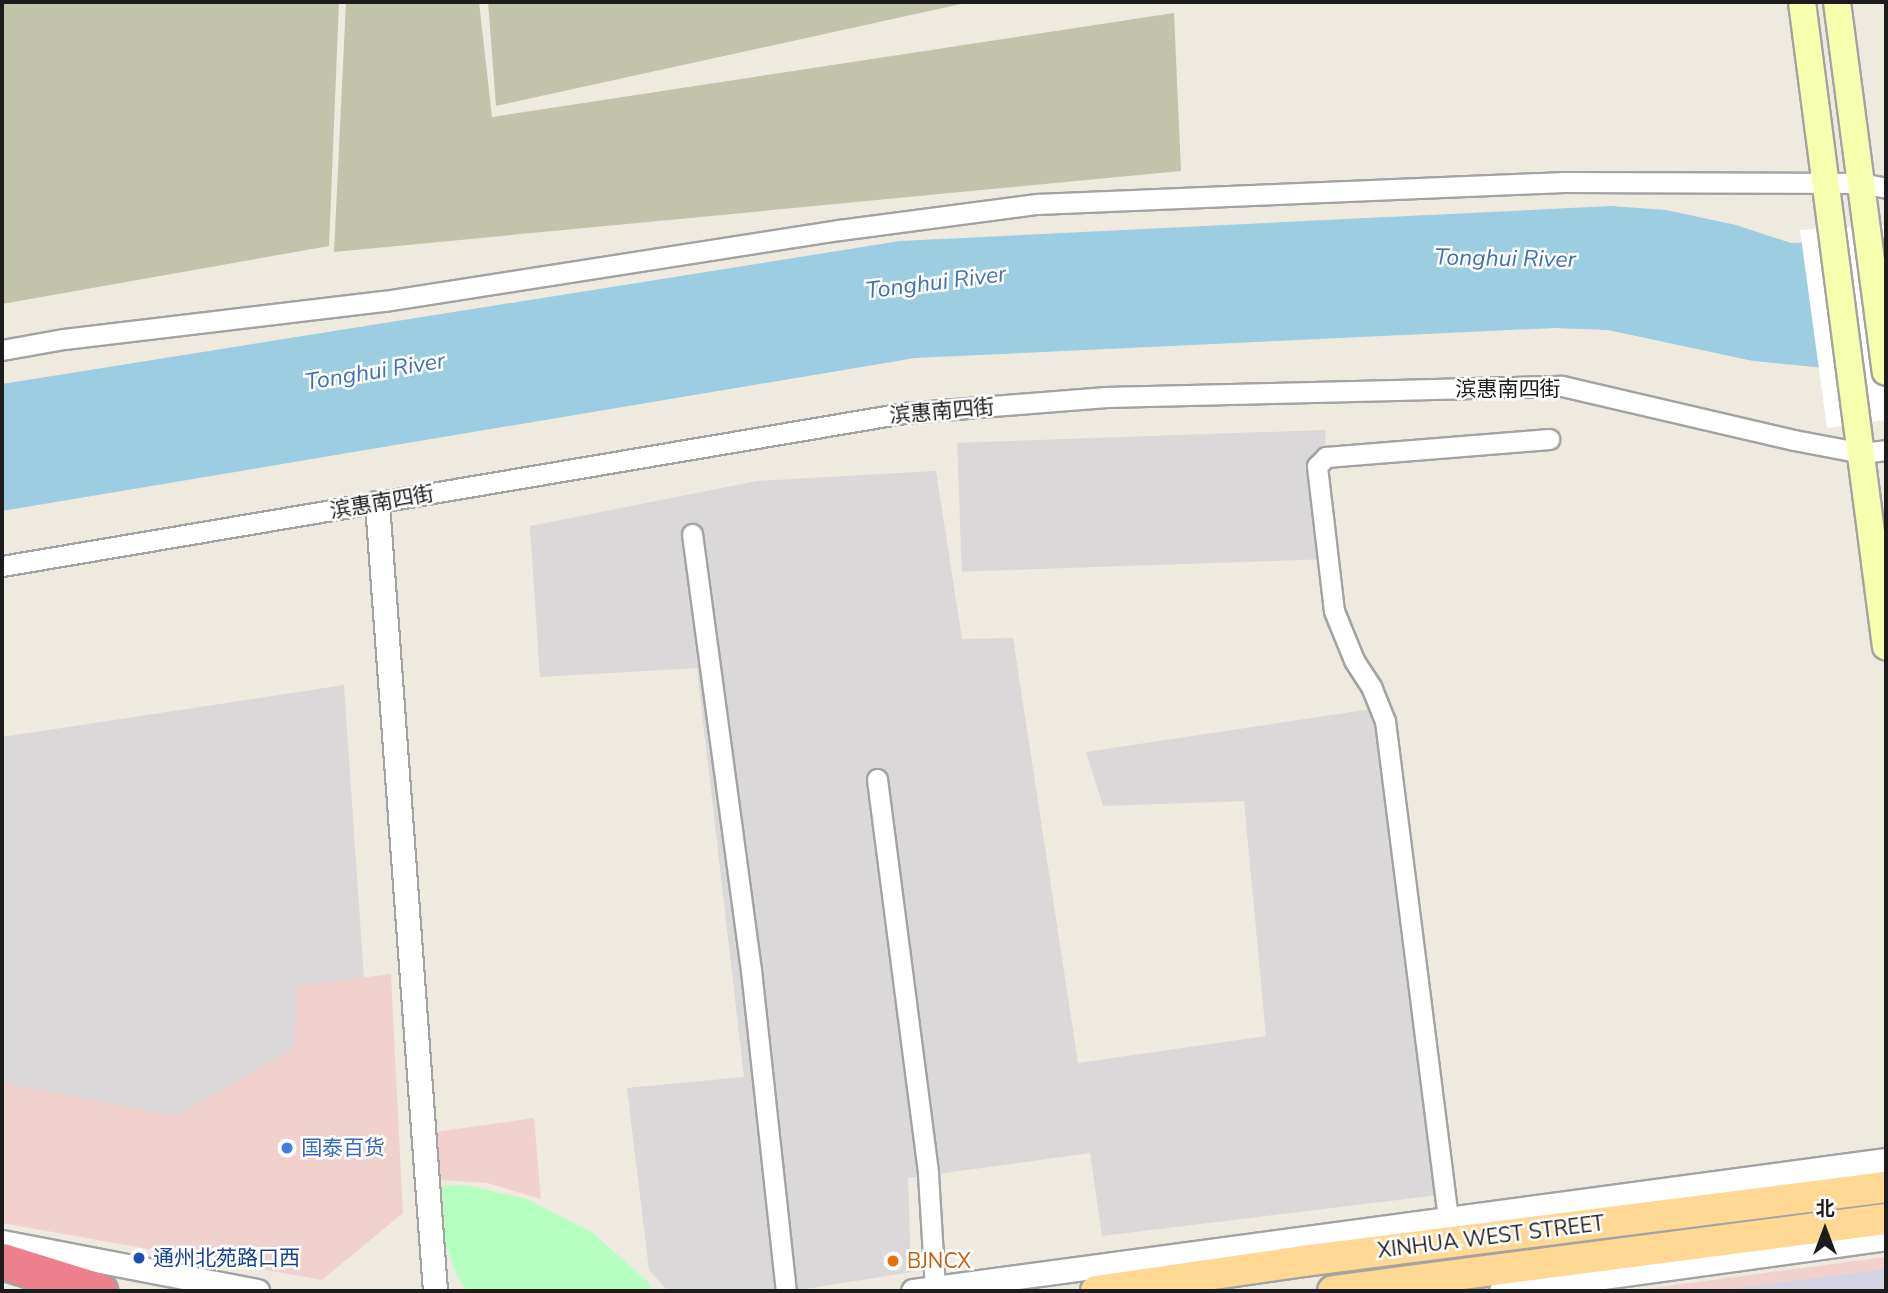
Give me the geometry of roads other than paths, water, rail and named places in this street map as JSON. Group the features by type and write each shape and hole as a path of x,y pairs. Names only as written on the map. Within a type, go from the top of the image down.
{"highway":[{"path":"2,1261 99,1291"},
{"path":"2,1286 34,1291"}],"main road":[{"path":"1802,2 1825,185 1860,424 1874,452 1886,646"},
{"path":"1837,2 1874,185 1866,227 1886,372"},
{"name":"XINHUA WEST STREET","path":"1096,1291 1450,1230 1886,1187"},
{"name":"XINHUA WEST STREET","path":"1333,1291 1886,1219"}],"street":[{"path":"2,350 64,339 385,301 839,230 1037,204 1564,182 1874,185"},
{"name":"滨惠南四街","path":"2,566 904,413 1106,397 1562,386 1794,440 1874,452"},
{"path":"1450,1230 1385,721 1372,688 1354,660 1334,611 1317,466 1326,457 1549,439"},
{"path":"377,503 435,1291"},
{"path":"692,534 751,970 786,1291"},
{"path":"877,779 928,1174 924,1290 1450,1230 1886,1160"},
{"path":"1501,1291 1886,1238"},
{"path":"2,1242 257,1291"}],"water":[{"name":"Tonghui River","path":"1611,206 1666,210 1736,225 1791,243 1886,239 1886,390 1816,367 1753,361 1608,330 1555,328 915,358 2,511 2,384 900,241"}],"place":[{"name":"国泰百货","path":"287,1148"},
{"name":"通州北苑路口西","path":"139,1258"},
{"name":"BJNCX","path":"893,1261"}]}
